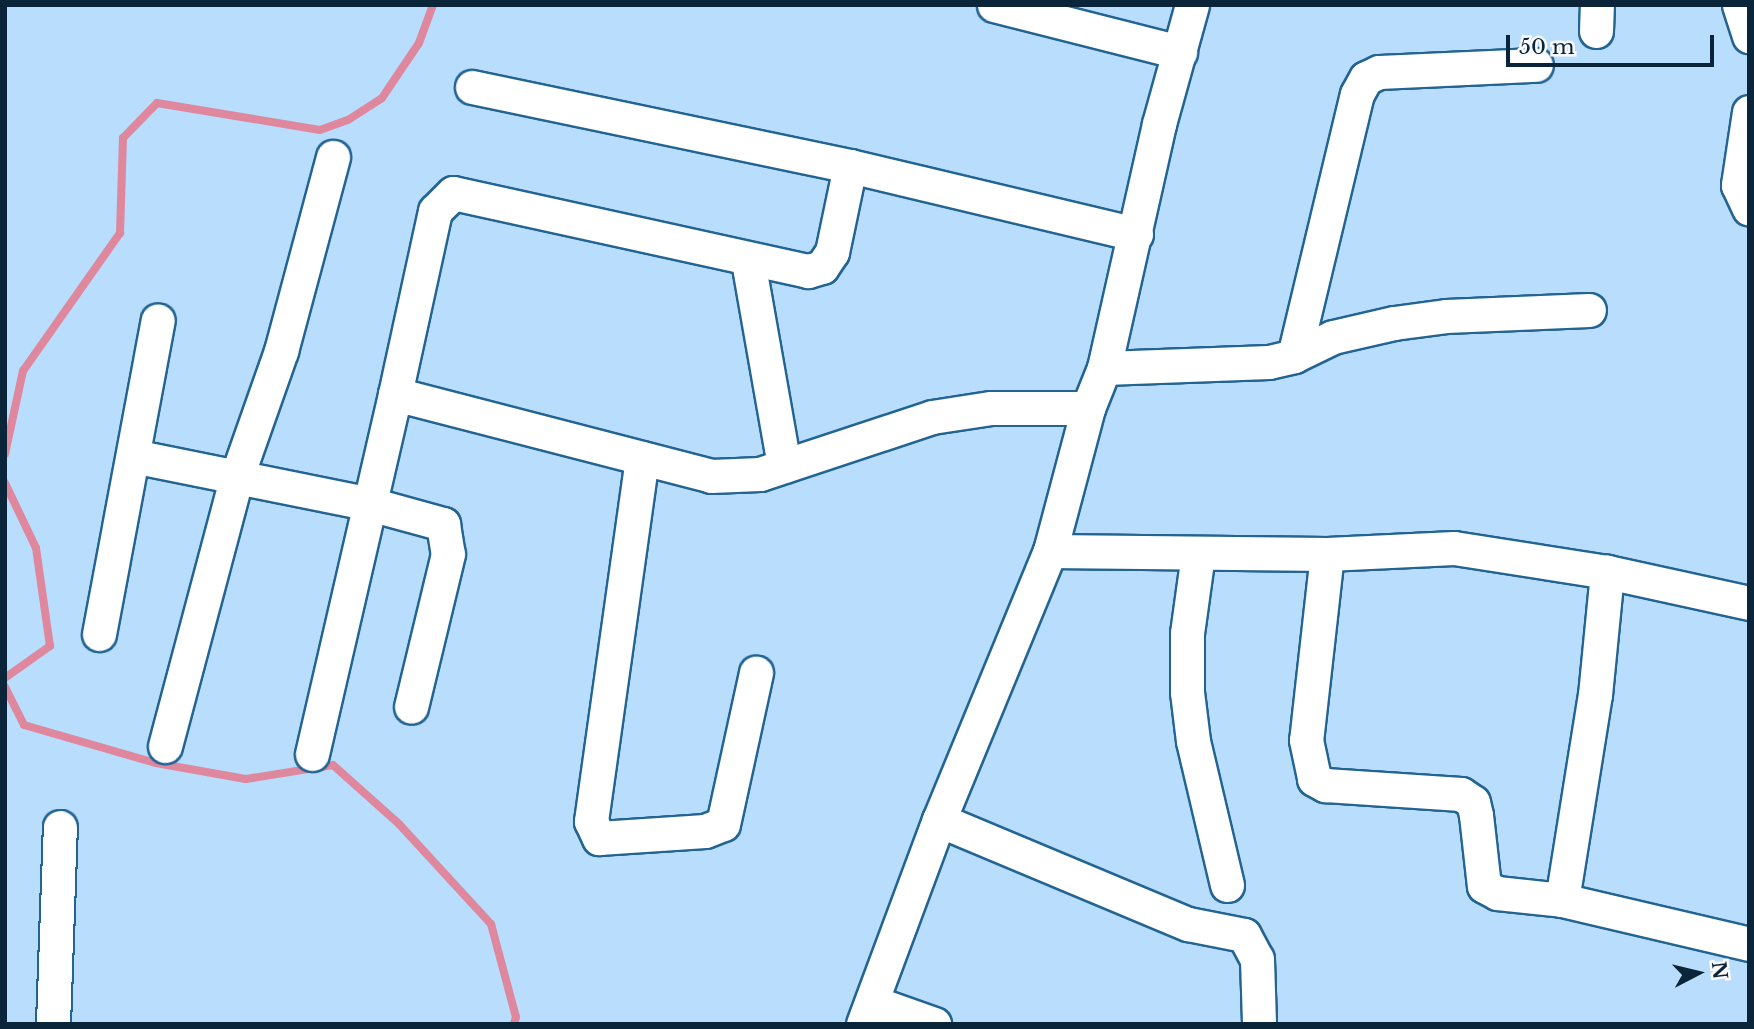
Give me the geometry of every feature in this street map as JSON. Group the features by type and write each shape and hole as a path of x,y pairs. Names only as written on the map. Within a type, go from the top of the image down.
{"street":[{"path":"994,5 1181,52"},
{"path":"934,1024 867,1013 939,820 1049,551 1088,408 1104,368 1159,124 1192,5"},
{"path":"1739,5 1749,36"},
{"path":"1294,356 1357,94 1366,78 1379,72 1536,65"},
{"path":"472,87 850,166 1136,234"},
{"path":"1749,112 1738,186 1749,209"},
{"path":"165,746 237,476 281,351 333,157"},
{"path":"312,754 435,211 453,193 748,261 808,271 822,267 832,252 850,166"},
{"path":"748,261 784,466"},
{"path":"1104,368 1269,362 1294,356 1333,337 1394,323 1446,316 1589,310"},
{"path":"99,634 158,320"},
{"path":"395,394 711,476 761,474 932,416 991,408 1088,408"},
{"path":"133,456 370,503 435,519 448,535 448,554 411,707"},
{"path":"642,458 590,821 599,838 705,831 723,824 756,673"},
{"path":"1049,551 1327,554 1454,548 1607,572 1749,603"},
{"path":"1198,554 1187,633 1187,692 1193,741 1227,885"},
{"path":"1327,554 1306,740 1314,779 1325,785 1461,794 1473,802 1484,886 1497,893 1562,900 1749,944"},
{"path":"1562,900 1595,695 1607,572"},
{"path":"939,820 1188,924 1244,935 1257,959 1259,1024"},
{"path":"53,1024 60,827"}],"waterway":[{"path":"5,454 23,371 120,233 123,138 157,103 320,130 348,120 382,98 419,43 433,5"},
{"path":"5,483 36,548 50,646 5,678"},
{"path":"5,687 24,725 156,763 246,779 333,765 399,824 491,924 516,1017 514,1024"}]}
